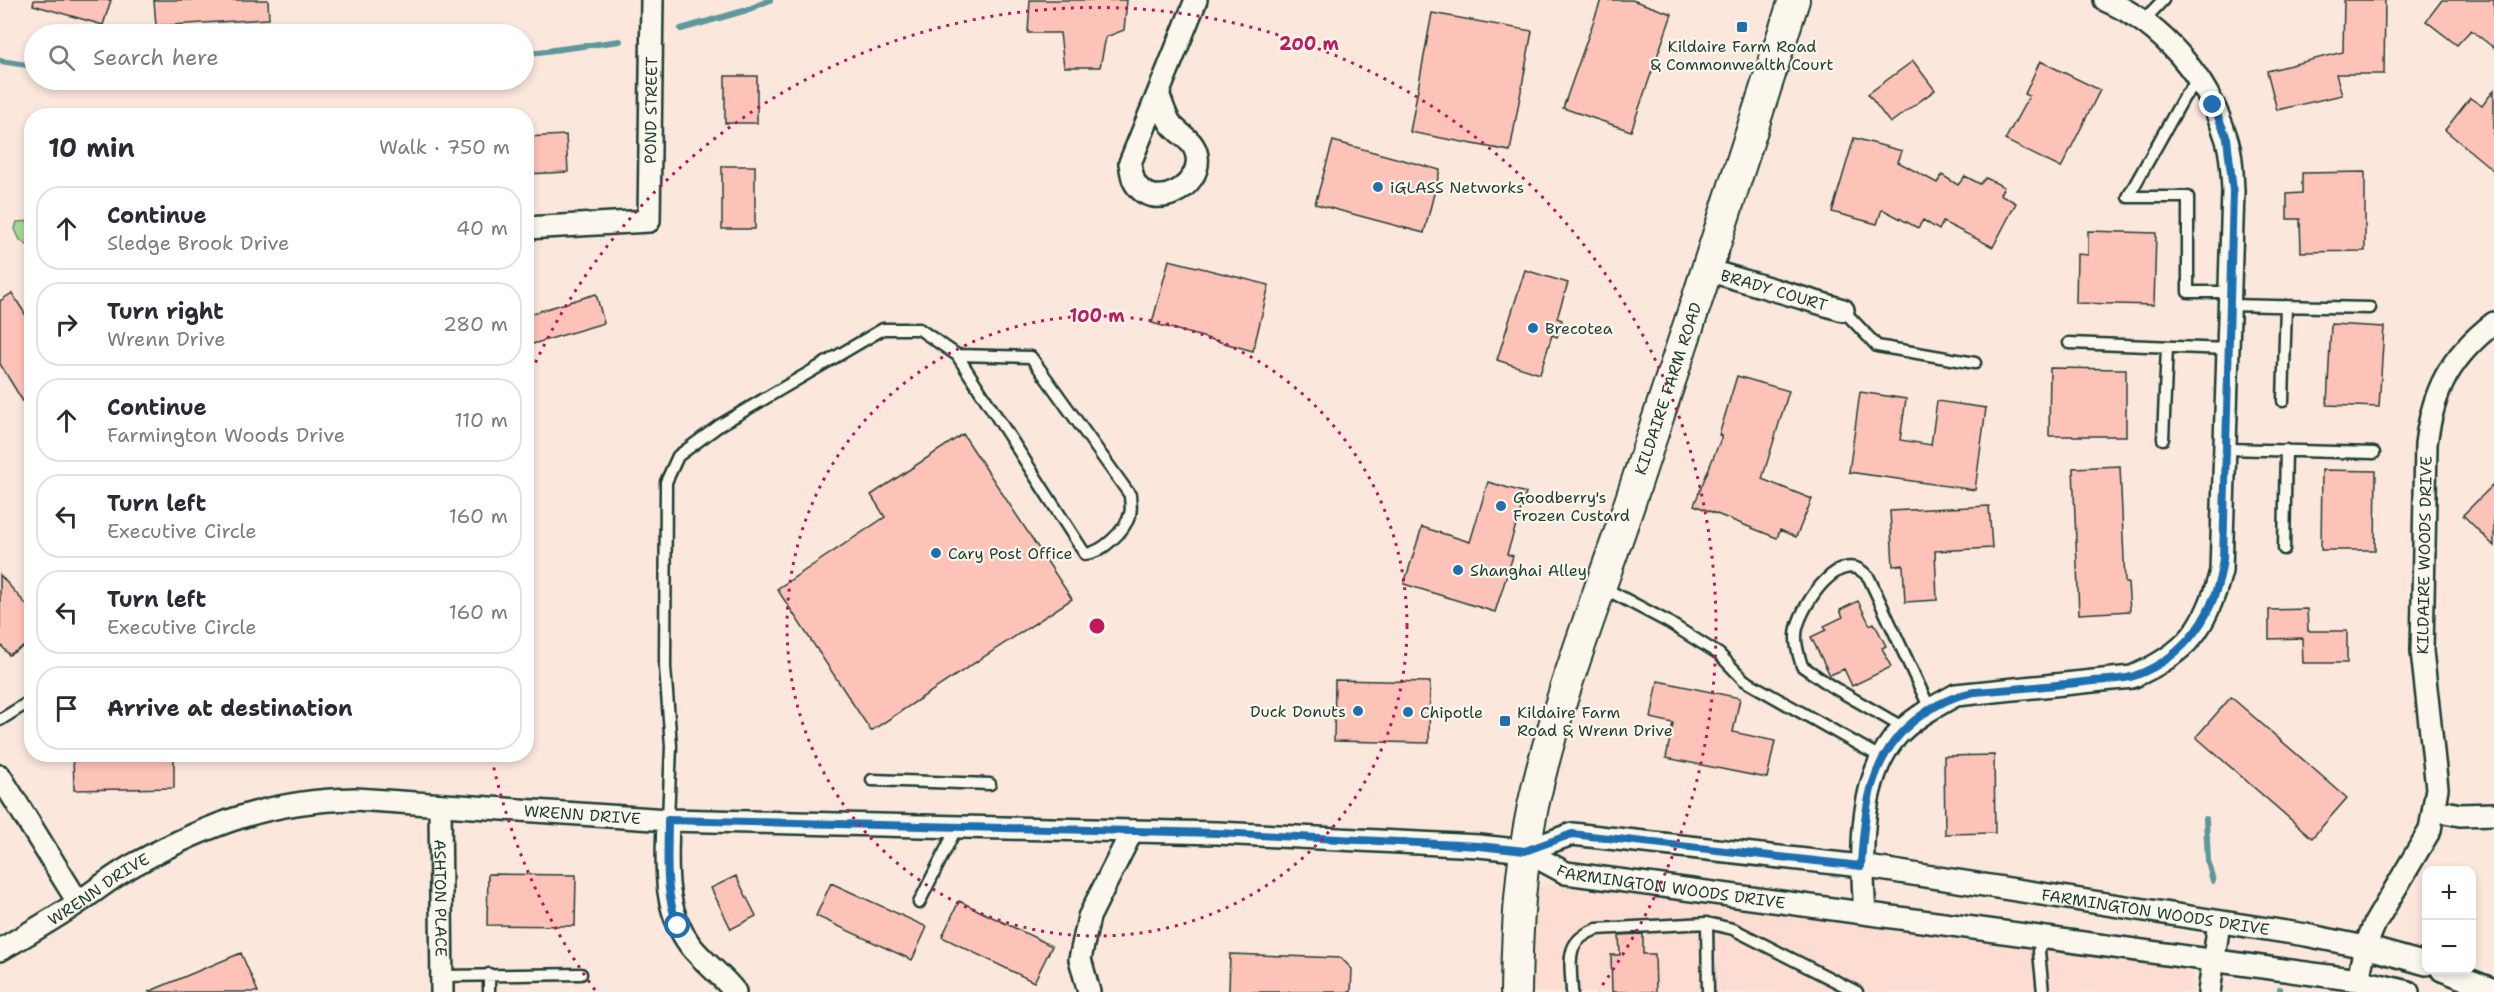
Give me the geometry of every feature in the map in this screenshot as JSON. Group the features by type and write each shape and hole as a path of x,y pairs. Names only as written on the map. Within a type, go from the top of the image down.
{"main road":[{"name":"KILDAIRE FARM ROAD","path":"1516,992 1525,851 1533,806 1558,708 1602,587 1794,0"}],"street":[{"name":"POND STREET","path":"534,228 649,221 652,0"},
{"path":"1158,94 1196,0"},
{"path":"1864,914 1861,866 1863,825 1869,796 1882,758 1904,728 1930,709 1956,695 2132,677 2158,665 2190,639 2210,609 2222,572 2232,164 2227,138 2199,80 2167,40 2144,20 2105,0"},
{"name":"BRADY COURT","path":"1707,270 1843,309"},
{"name":"KILDAIRE WOODS DRIVE","path":"2358,980 2365,947 2375,923 2430,830 2435,810 2437,788 2422,651 2426,444 2430,417 2437,392 2452,365 2472,342 2494,323"},
{"path":"0,776 78,902"},
{"name":"WRENN DRIVE","path":"0,950 137,862 206,828 257,811 316,799 355,799 668,820 1132,831 1479,846 1525,851"},
{"name":"ASHTON PLACE","path":"440,805 443,984"},
{"path":"2435,810 2460,816 2494,814"},
{"path":"668,820 667,888 678,926 691,946 735,992"},
{"path":"1089,992 1080,959 1089,917 1132,831"},
{"name":"FARMINGTON WOODS DRIVE","path":"1525,851 1572,834 1861,866 2365,947 2422,963"},
{"name":"FARMINGTON WOODS DRIVE","path":"1525,851 1566,873 2358,980 2408,992"},
{"path":"2209,992 2219,923"},
{"path":"2454,974 2494,990"}],"lane":[{"path":"2144,20 2163,0"},
{"path":"2199,80 2184,98 2128,197 2188,197 2188,292 2286,306 2370,309"},
{"path":"2283,401 2286,306"},
{"path":"1843,309 1877,346 1975,363"},
{"path":"668,820 671,746 665,667 666,482 678,456 720,425 884,329 919,329 957,355 1085,554 1092,554 1121,532 1131,513 1130,495 1030,357 957,355"},
{"path":"2069,343 2228,349"},
{"path":"2163,439 2167,347"},
{"path":"2226,449 2374,453"},
{"path":"2284,549 2286,450"},
{"path":"1904,728 1831,686 1802,666 1796,644 1800,619 1831,573 1842,568 1857,568 1869,578 1930,709"},
{"path":"1602,587 1668,622 1719,654 1744,680 1882,758"},
{"path":"0,720 24,705"},
{"path":"872,780 990,784"},
{"path":"918,903 957,826"},
{"path":"1707,923 1708,992"},
{"path":"1572,992 1573,944 1582,934 1597,928 1707,923 1733,929 1857,992"},
{"path":"2040,937 2039,952 2043,992"},
{"path":"443,984 489,974 581,974"},
{"path":"489,974 489,992"}],"shaded area":[{"path":"1581,882 2192,968 2190,992 1518,992 1521,888"}],"green space":[{"path":"17,222 24,222 24,243 15,229"}],"building":[{"path":"34,0 111,0 103,24 33,5"},
{"path":"154,0 268,0 269,19 156,24"},
{"path":"1030,0 1127,0 1124,30 1106,37 1100,67 1064,67 1060,33 1028,33"},
{"path":"1601,0 1632,0 1672,14 1631,131 1563,108"},
{"path":"2344,0 2385,0 2384,74 2336,74 2342,95 2277,110 2267,71 2343,52"},
{"path":"2442,0 2494,0 2494,48 2471,30 2457,45 2426,21"},
{"path":"1432,13 1532,31 1510,151 1410,132"},
{"path":"1913,61 1935,90 1890,123 1868,94"},
{"path":"2040,61 2100,90 2061,168 2005,140 2029,96 2025,94"},
{"path":"725,76 757,76 757,123 725,123"},
{"path":"2494,90 2494,171 2445,130 2470,98 2482,106"},
{"path":"566,135 568,172 534,174 534,137"},
{"path":"1854,138 1902,151 1898,162 1937,183 1942,175 1958,185 1965,176 1980,184 1986,178 2004,187 2000,194 2016,203 1993,247 1943,222 1939,230 1923,220 1918,228 1882,209 1877,224 1832,212"},
{"name":"iGLASS Networks","path":"1333,141 1440,170 1424,233 1315,204"},
{"path":"722,166 755,166 755,229 722,229"},
{"path":"2365,172 2365,251 2301,252 2300,219 2287,219 2287,194 2302,193 2302,173"},
{"path":"2088,231 2156,233 2154,305 2076,303 2077,254 2088,255"},
{"path":"1169,260 1269,285 1253,351 1152,323"},
{"name":"Brecotea","path":"1525,270 1568,283 1557,318 1562,320 1557,337 1552,335 1540,374 1497,360"},
{"path":"12,293 24,312 24,403 0,364 0,301"},
{"path":"596,294 604,323 534,344 534,313"},
{"path":"2331,324 2384,327 2379,407 2327,405"},
{"path":"2050,368 2126,369 2126,436 2049,436"},
{"path":"1737,376 1789,391 1762,479 1812,499 1796,537 1780,530 1777,538 1694,505 1722,436 1719,435"},
{"path":"1860,392 1906,399 1900,440 1931,445 1937,401 1986,408 1975,490 1849,472"},
{"name":"Cary Post Office","path":"963,434 1072,599 871,731 777,589 885,517 871,495"},
{"path":"2120,466 2125,583 2128,583 2130,611 2079,614 2073,468"},
{"path":"2322,470 2376,471 2375,550 2321,550"},
{"name":"Shanghai Alley","path":"1488,482 1526,493 1507,554 1513,556 1495,612 1404,584 1422,527 1470,542"},
{"path":"2494,484 2494,546 2463,515"},
{"path":"1989,506 1992,548 1935,551 1937,600 1905,602 1903,565 1893,566 1890,511"},
{"path":"0,575 24,602 24,647 9,655 0,644"},
{"path":"1858,601 1870,625 1874,623 1886,646 1882,648 1891,667 1852,686 1844,669 1830,675 1811,637 1826,630 1824,626 1843,617 1840,610"},
{"path":"2307,609 2308,631 2347,631 2347,663 2303,663 2302,638 2269,639 2269,610"},
{"path":"1335,680 1430,682 1429,743 1334,741"},
{"path":"1658,681 1740,698 1733,732 1775,741 1767,778 1666,758 1673,723 1651,718"},
{"path":"2231,697 2347,798 2312,838 2196,737"},
{"path":"1994,755 1995,833 1945,834 1944,756"},
{"path":"73,762 174,762 174,788 74,790"},
{"path":"488,874 576,875 575,926 487,925"},
{"path":"736,876 756,916 731,929 711,888"},
{"path":"831,883 927,927 912,960 816,916"},
{"path":"959,901 1052,946 1034,982 942,937"},
{"path":"1643,934 1643,954 1655,954 1656,992 1612,992 1611,955 1620,955 1619,935"},
{"path":"241,953 258,992 148,992"},
{"path":"1230,954 1341,958 1352,969 1351,992 1229,992"}],"waterway":[{"path":"681,29 747,10 770,0"},
{"path":"534,53 620,41"},
{"path":"0,61 24,65"},
{"path":"2206,819 2208,862 2213,881"}],"place":[{"name":"Kildaire Farm Road & Commonwealth Court","path":"1742,27"},
{"name":"iGLASS Networks","path":"1378,187"},
{"name":"Brecotea","path":"1533,328"},
{"name":"Goodberry's Frozen Custard","path":"1501,506"},
{"name":"Cary Post Office","path":"936,553"},
{"name":"Shanghai Alley","path":"1458,570"},
{"name":"Duck Donuts","path":"1358,711"},
{"name":"Chipotle","path":"1408,712"},
{"name":"Kildaire Farm Road & Wrenn Drive","path":"1505,721"}],"route":[{"path":"678,926 667,888 668,820 1217,833 1479,846 1525,851 1572,834 1861,866 1863,825 1869,796 1882,758 1904,728 1930,709 1956,695 2132,677 2151,669 2178,651 2201,625 2210,609 2222,572 2223,558 2233,191 2232,164 2227,138 2213,105"}]}
